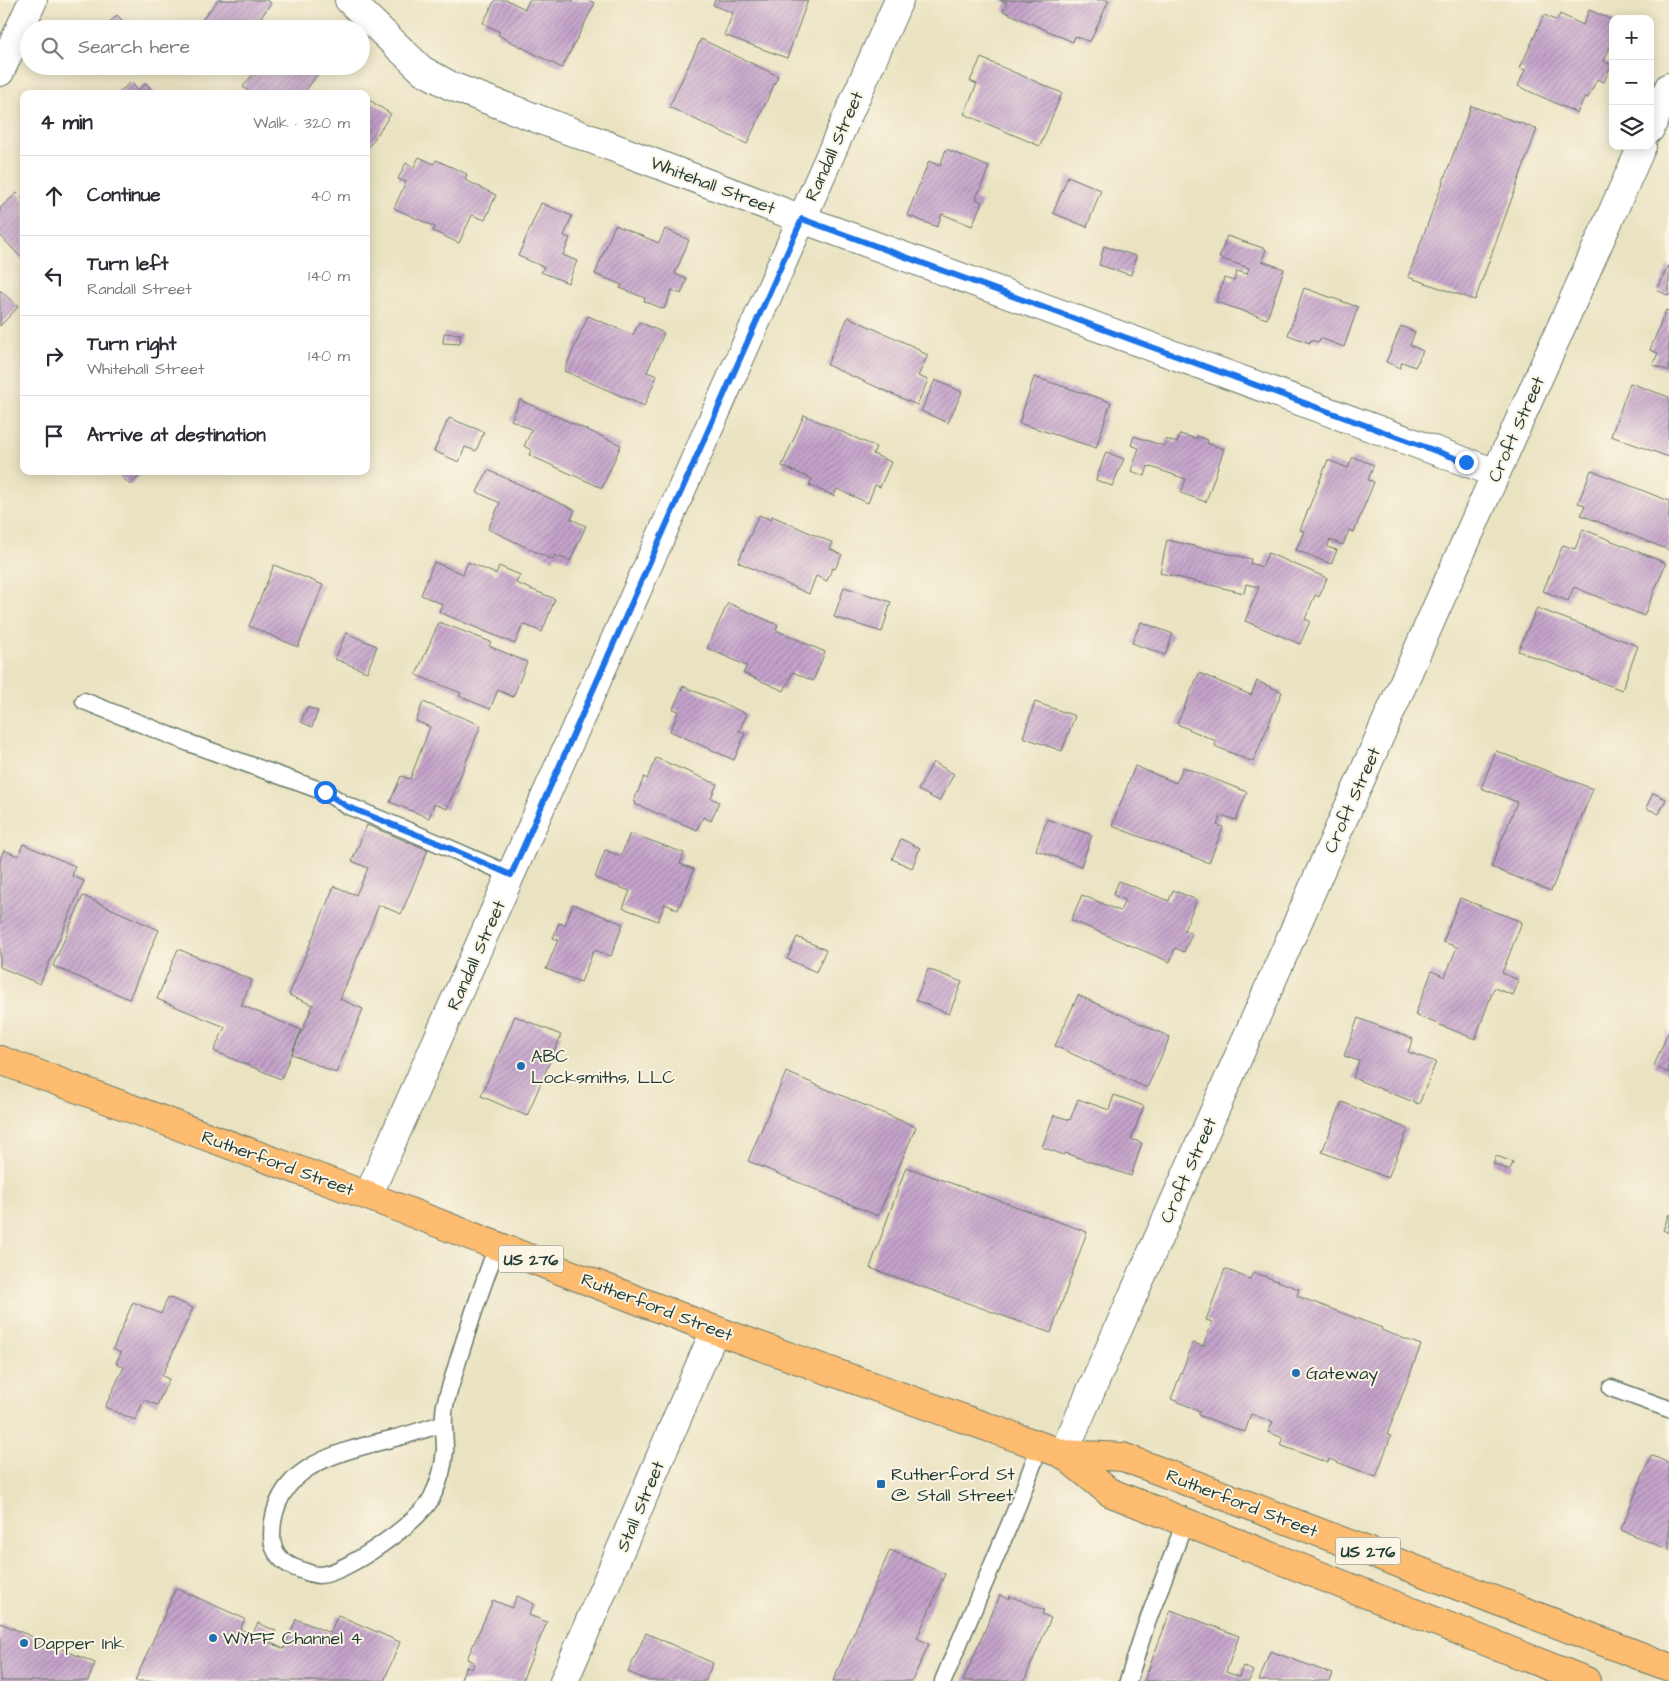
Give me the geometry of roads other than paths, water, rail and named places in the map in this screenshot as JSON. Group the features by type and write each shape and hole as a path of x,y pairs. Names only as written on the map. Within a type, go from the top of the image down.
{"highway":[{"name":"Rutherford Street","path":"0,1060 368,1196 716,1330 1051,1450 1123,1457 1669,1667"},
{"name":"Rutherford Street","path":"1051,1450 1109,1492 1586,1681"}],"street":[{"path":"24,20 33,0"},
{"name":"Whitehall Street","path":"349,0 370,20"},
{"name":"Randall Street","path":"368,1196 899,0"},
{"name":"Whitehall Street","path":"370,20 422,70 451,86 802,219 1496,473"},
{"path":"0,72 20,28"},
{"path":"1654,120 1669,87"},
{"name":"Croft Street","path":"1051,1450 1496,473 1640,150"},
{"name":"Stall Street","path":"564,1681 716,1330"}],"lane":[{"path":"84,701 189,744 325,792 346,806 511,875"},
{"path":"442,1424 360,1446 325,1458 300,1472 287,1485 276,1505 272,1519 272,1543 278,1557 289,1566 319,1575 337,1570 368,1554 413,1519 432,1499 441,1472 445,1449 442,1424 445,1405 476,1304 497,1246"},
{"path":"1611,1388 1669,1409"},
{"path":"943,1681 1019,1502 1051,1450"},
{"path":"1128,1681 1145,1628 1185,1522"}],"place":[{"name":"ABC Locksmiths, LLC","path":"521,1066"},
{"name":"Gateway","path":"1296,1373"},
{"name":"Rutherford St @ Stall Street","path":"881,1484"},
{"name":"WYFF Channel 4","path":"213,1638"},
{"name":"Dapper Ink","path":"24,1643"}]}
